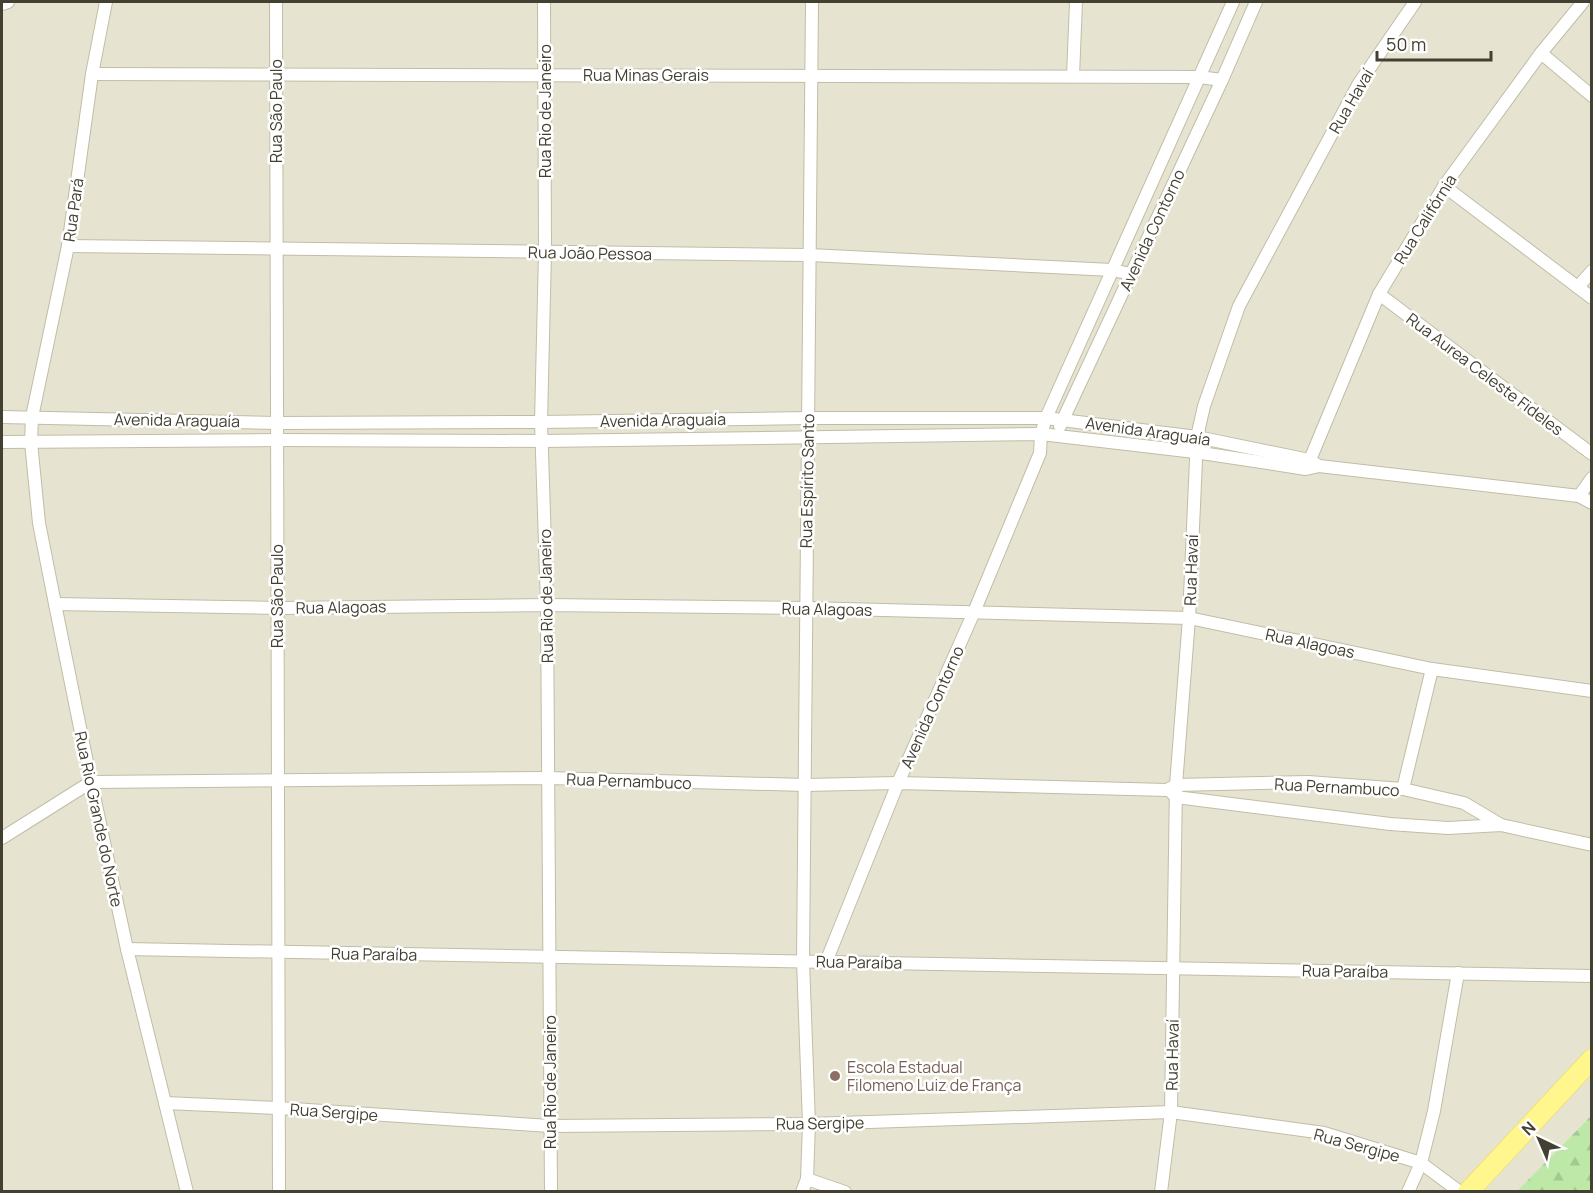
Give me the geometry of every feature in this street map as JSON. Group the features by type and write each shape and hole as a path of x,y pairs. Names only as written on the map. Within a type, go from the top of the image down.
{"main road":[{"path":"1468,1191 1592,1059"}],"street":[{"path":"2,4 8,2"},
{"name":"Rua Pará","path":"31,442 32,417 68,246 92,74 106,2"},
{"name":"Rua São Paulo","path":"276,2 279,1191"},
{"name":"Rua Rio de Janeiro","path":"544,2 545,252 541,422 547,605 550,1191"},
{"name":"Rua Espírito Santo","path":"807,1179 808,1124 803,961 812,2"},
{"path":"1073,76 1076,2"},
{"name":"Avenida Contorno","path":"1040,453 1041,434 1046,418 1233,2"},
{"name":"Avenida Contorno","path":"826,962 898,783 974,612 1040,453 1056,435 1257,2"},
{"name":"Rua Havaí","path":"1161,1191 1171,1112 1174,968 1173,790 1189,618 1197,437 1204,406 1239,306 1358,86 1415,2"},
{"name":"Rua Califórnia","path":"1311,465 1379,294 1444,186 1541,53 1583,2"},
{"path":"1541,53 1592,96"},
{"name":"Rua Minas Gerais","path":"92,74 1073,76 1199,77 1222,80"},
{"path":"1444,186 1592,298"},
{"name":"Rua João Pessoa","path":"68,246 810,255 1112,270 1131,274"},
{"path":"1578,288 1592,271"},
{"name":"Rua Aurea Celeste Fideles","path":"1379,294 1592,454"},
{"name":"Avenida Araguaía","path":"2,417 276,423 1046,418 1197,437 1311,465"},
{"path":"224,440 225,422"},
{"name":"Avenida Araguaía","path":"2,442 543,441 1041,434 1579,496 1592,503"},
{"name":"Rua Rio Grande do Norte","path":"31,442 39,523 91,782 128,949 187,1191"},
{"path":"1579,496 1592,478"},
{"name":"Rua Alagoas","path":"55,604 277,608 547,605 806,608 1189,618 1432,669 1592,692"},
{"path":"1403,789 1432,669"},
{"name":"Rua Pernambuco","path":"91,782 548,778 805,785 898,783 1173,790 1308,782 1403,789 1464,803 1501,825"},
{"path":"2,838 91,782"},
{"name":"Rua Pernambuco","path":"1173,790 1390,824 1448,828 1501,825 1592,845"},
{"name":"Rua Paraíba","path":"128,949 1592,976"},
{"path":"1408,1191 1421,1163 1434,1111 1458,973"},
{"name":"Rua Sergipe","path":"165,1103 550,1126 808,1124 1171,1112 1324,1133 1421,1163 1460,1191"},
{"path":"802,1191 807,1179 845,1191"}],"shaded area":[{"path":"2,2 1591,2 1591,1116 1517,1191 2,1192"}],"green space":[{"path":"1591,1116 1591,1191 1517,1191"}],"place":[{"name":"Escola Estadual Filomeno Luiz de França","path":"835,1076"}]}
